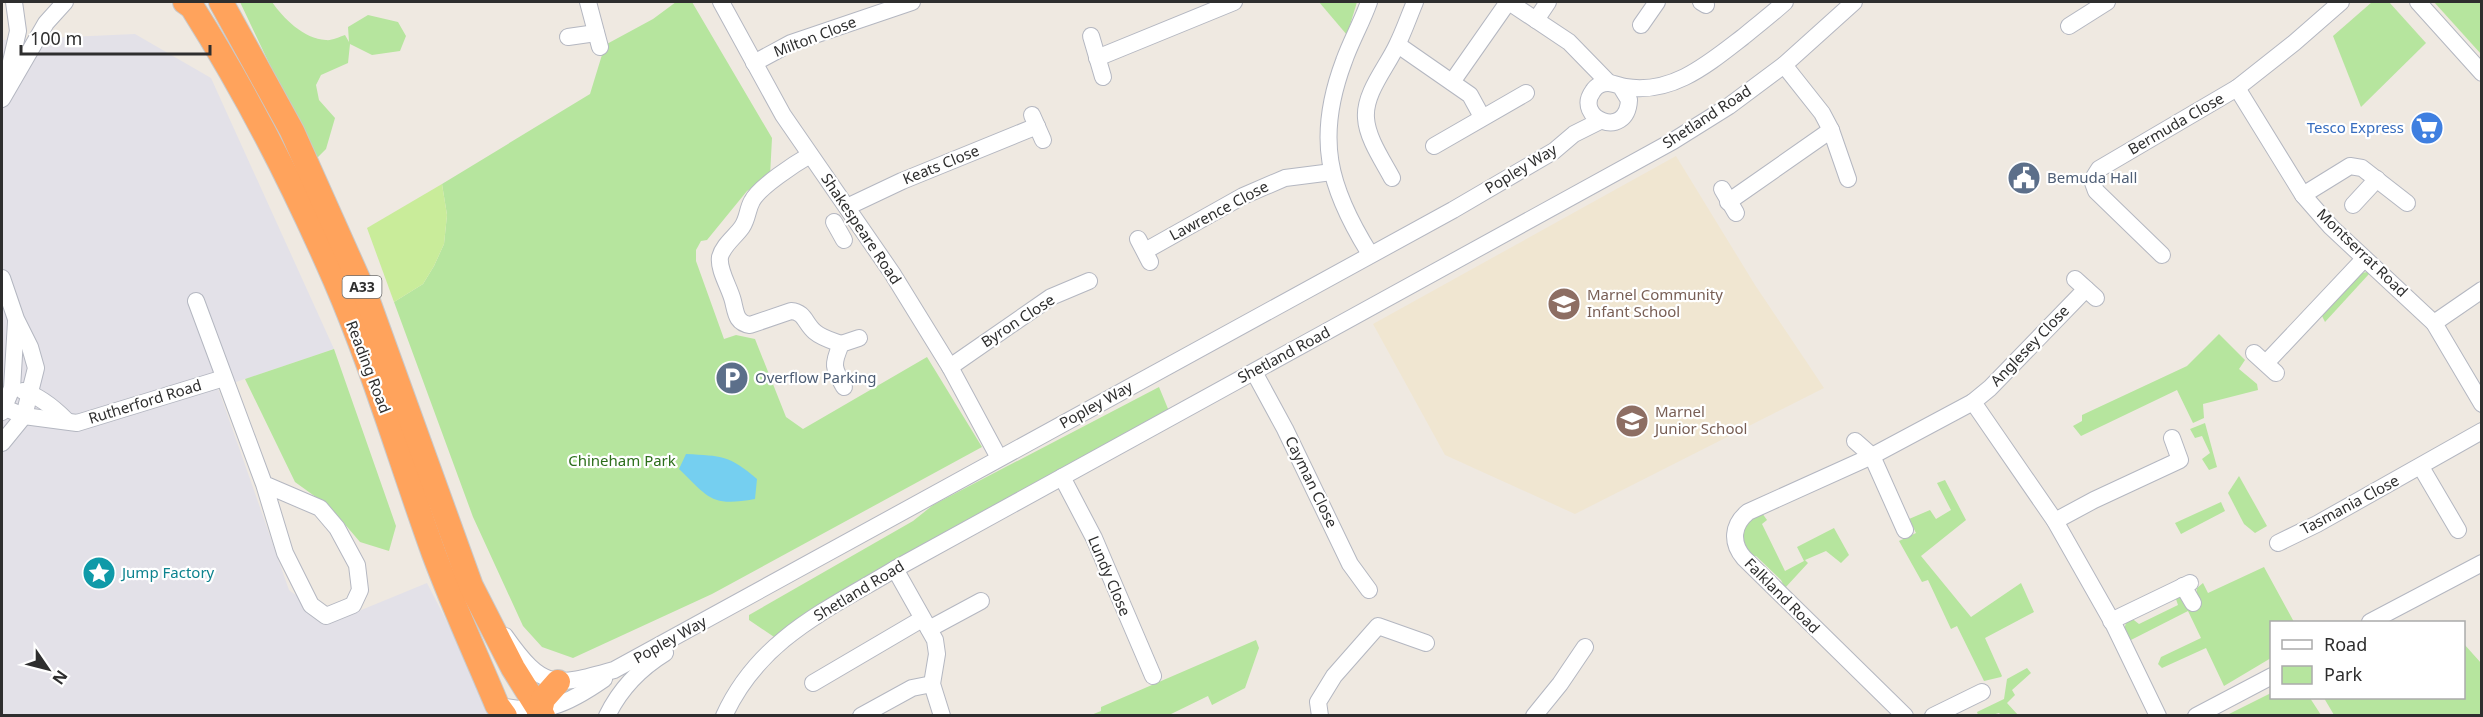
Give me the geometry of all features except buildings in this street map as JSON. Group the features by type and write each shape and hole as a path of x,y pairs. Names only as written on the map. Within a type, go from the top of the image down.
{"highway":[{"name":"Reading Road","path":"185,2 192,7 228,64 286,171 336,282 380,396 434,555 501,710"},
{"name":"Reading Road","path":"221,2 292,131 368,301 471,586 513,668 540,714"},
{"path":"540,714 543,699 558,682"}],"street":[{"path":"3,95 18,31 14,2"},
{"path":"3,95 46,23 65,2"},
{"path":"568,37 598,40 588,2"},
{"name":"Shakespeare Road","path":"721,2 783,115 892,273 950,367 999,458"},
{"name":"Milton Close","path":"754,63 791,44 912,2"},
{"path":"1097,58 1234,2"},
{"path":"1366,2 1335,88 1328,125 1328,149 1340,199 1370,254"},
{"path":"1392,178 1366,120 1366,109 1398,45 1414,2"},
{"path":"1452,82 1508,2 1569,42 1626,93 1628,107"},
{"path":"1536,20 1548,2"},
{"path":"1641,25 1657,2"},
{"path":"1615,85 1644,90 1670,85 1702,68 1785,2"},
{"name":"Shetland Road","path":"724,716 734,694 758,662 780,641 895,569 1672,141 1728,106 1784,65 1854,2"},
{"path":"2069,26 2107,2"},
{"name":"Bermuda Close","path":"2162,255 2096,191 2092,180 2099,169 2237,88 2341,2"},
{"path":"2418,2 2481,73"},
{"path":"1091,36 1103,77"},
{"path":"1398,45 1470,95 1482,117"},
{"path":"1582,56 1593,109 1615,122 1626,113 1628,107 1644,90"},
{"path":"1784,65 1822,113 1831,130 1848,179"},
{"name":"Popley Way","path":"558,682 576,681 614,670 1472,199 1554,151 1574,134 1593,109 1598,86 1615,85"},
{"name":"Montserrat Road","path":"2237,88 2303,195 2331,227 2434,323 2464,371 2481,404"},
{"path":"1434,146 1526,93"},
{"name":"Keats Close","path":"838,230 850,212 902,181 1037,127"},
{"path":"1729,201 1831,130"},
{"path":"810,155 778,176 752,201 748,217 724,248 720,257 721,267 737,319 742,324 750,325 797,311 802,314 814,331 841,344 859,338"},
{"path":"2303,195 2350,166 2362,168 2407,203"},
{"name":"Lawrence Close","path":"1144,250 1243,195 1285,178 1332,172"},
{"path":"2353,205 2377,179"},
{"path":"2265,363 2364,259"},
{"path":"2,278 16,320 30,347 44,411"},
{"name":"Byron Close","path":"950,367 1051,297 1089,281"},
{"name":"Anglesey Close","path":"1973,402 2086,289"},
{"path":"2434,323 2481,290"},
{"path":"196,301 264,484 285,553 311,605 326,616 353,605 360,590 357,565 337,528 320,508 264,484"},
{"path":"3,410 12,388 16,320"},
{"path":"841,344 834,360 834,368 844,387"},
{"path":"2,443 19,422 31,394 36,368"},
{"name":"Cayman Close","path":"1254,372 1285,429 1350,564 1371,596"},
{"name":"Rutherford Road","path":"12,388 31,394 44,411 77,423 225,378"},
{"path":"1973,402 2055,521 2111,621 2158,716"},
{"name":"Falkland Road","path":"1905,716 1744,558 1734,540 1737,525 1748,512 1872,456 1973,402"},
{"name":"Rutherford Road","path":"3,410 19,422 44,411"},
{"name":"Tasmania Close","path":"2278,543 2421,467 2481,431"},
{"path":"2055,521 2180,460 2172,438"},
{"path":"1855,441 1872,456 1905,530"},
{"path":"2421,467 2458,530"},
{"name":"Lundy Close","path":"1062,477 1094,538 1154,677"},
{"path":"274,516 296,497"},
{"path":"2372,621 2481,563"},
{"path":"895,569 935,640 937,654 933,676 942,716"},
{"path":"2111,621 2187,584 2193,603"},
{"path":"471,586 508,640 532,669 558,682"},
{"path":"813,683 925,624 981,601"},
{"path":"607,716 615,700 633,677 654,659 696,633 704,621"},
{"path":"1320,716 1318,702 1334,676 1378,626 1426,643"},
{"path":"1534,716 1586,647"},
{"name":"Popley Way","path":"501,710 540,714 568,702 603,680 614,670"},
{"path":"861,716 933,676"},
{"path":"2196,716 2270,677"},
{"path":"1933,716 1982,692"}],"shaded area":[{"path":"135,34 211,78 334,349 218,388 289,590 332,622 427,583 495,715 2,715 2,40"},
{"path":"1676,156 1755,285 1824,388 1575,514 1445,455 1373,324"}],"green space":[{"path":"240,2 272,2 295,27 318,39 330,40 345,35 349,42 348,27 368,15 398,22 406,36 400,51 372,55 350,44 348,63 321,75 316,85 319,100 335,118 326,149 315,160"},
{"name":"Chineham Park","path":"676,2 692,2 772,138 770,176 747,191 707,240 701,241 696,250 696,261 724,339 736,335 755,339 786,417 803,429 927,357 982,447 712,594 573,658 542,647 523,626 473,517 394,302 423,284 444,244 447,215 442,184 590,94 605,45 653,19"},
{"path":"1319,2 1357,2 1347,35"},
{"path":"2372,2 2389,2 2426,43 2361,107 2333,36"},
{"path":"2434,2 2481,2 2481,54"},
{"path":"442,184 447,215 444,244 423,284 394,302 367,228"},
{"path":"2362,273 2369,274 2325,322 2322,316 2323,311"},
{"path":"2219,334 2245,360 2239,369 2257,384 2258,390 2203,404 2204,418 2193,423 2177,390 2081,436 2073,426 2082,421 2082,415 2187,366"},
{"path":"334,349 396,526 389,551 360,542 331,508 295,482 245,379"},
{"path":"1159,387 1171,416 780,641 749,620 749,615 913,521 933,505"},
{"path":"2205,423 2217,467 2209,470 2202,459 2210,453 2202,436 2195,438 2190,429"},
{"path":"2239,476 2267,526 2255,533 2244,524 2228,493"},
{"path":"1945,480 1966,520 1921,556 1971,617 2021,583 2034,612 1985,638 2001,677 1984,681 1957,626 1951,629 1928,580 1922,582 1899,541 1916,533 1909,519 1930,510 1936,519 1951,510 1937,483"},
{"path":"2221,502 2225,511 2181,534 2175,523"},
{"path":"1762,513 1767,520 1762,524 1785,571 1804,561 1797,547 1834,528 1849,555 1841,563 1826,551 1805,560 1808,563 1785,588 1781,580 1756,556 1751,557 1747,552 1742,533 1751,518"},
{"path":"2264,567 2293,621 2270,621 2270,659 2224,686 2206,648 2162,668 2158,664 2161,657 2201,638 2188,611 2129,641 2125,631 2130,617 2139,624 2178,605 2175,596 2183,598 2196,595 2197,588 2203,583 2208,593"},
{"path":"1256,640 1259,648 1245,688 1212,705 1208,696 1169,715 1091,715 1101,711 1101,707"},
{"path":"2465,645 2481,663 2481,715 2334,715 2325,699 2465,699"},
{"path":"2027,668 2031,673 2012,690 2015,695 2007,703 2018,715 1999,713 1978,715 1977,712 2004,699 2007,679"},
{"path":"2270,694 2270,699 2311,699 2321,715 2227,715"}],"water":[{"path":"686,454 717,456 739,465 757,479 755,499 729,502 712,498 679,469"}],"place":[{"name":"Tesco Express","path":"2427,128"},
{"name":"Bemuda Hall","path":"2024,178"},
{"name":"Marnel Community Infant School","path":"1564,304"},
{"name":"Overflow Parking","path":"732,378"},
{"name":"Marnel Junior School","path":"1632,421"},
{"name":"Jump Factory","path":"99,573"}]}
